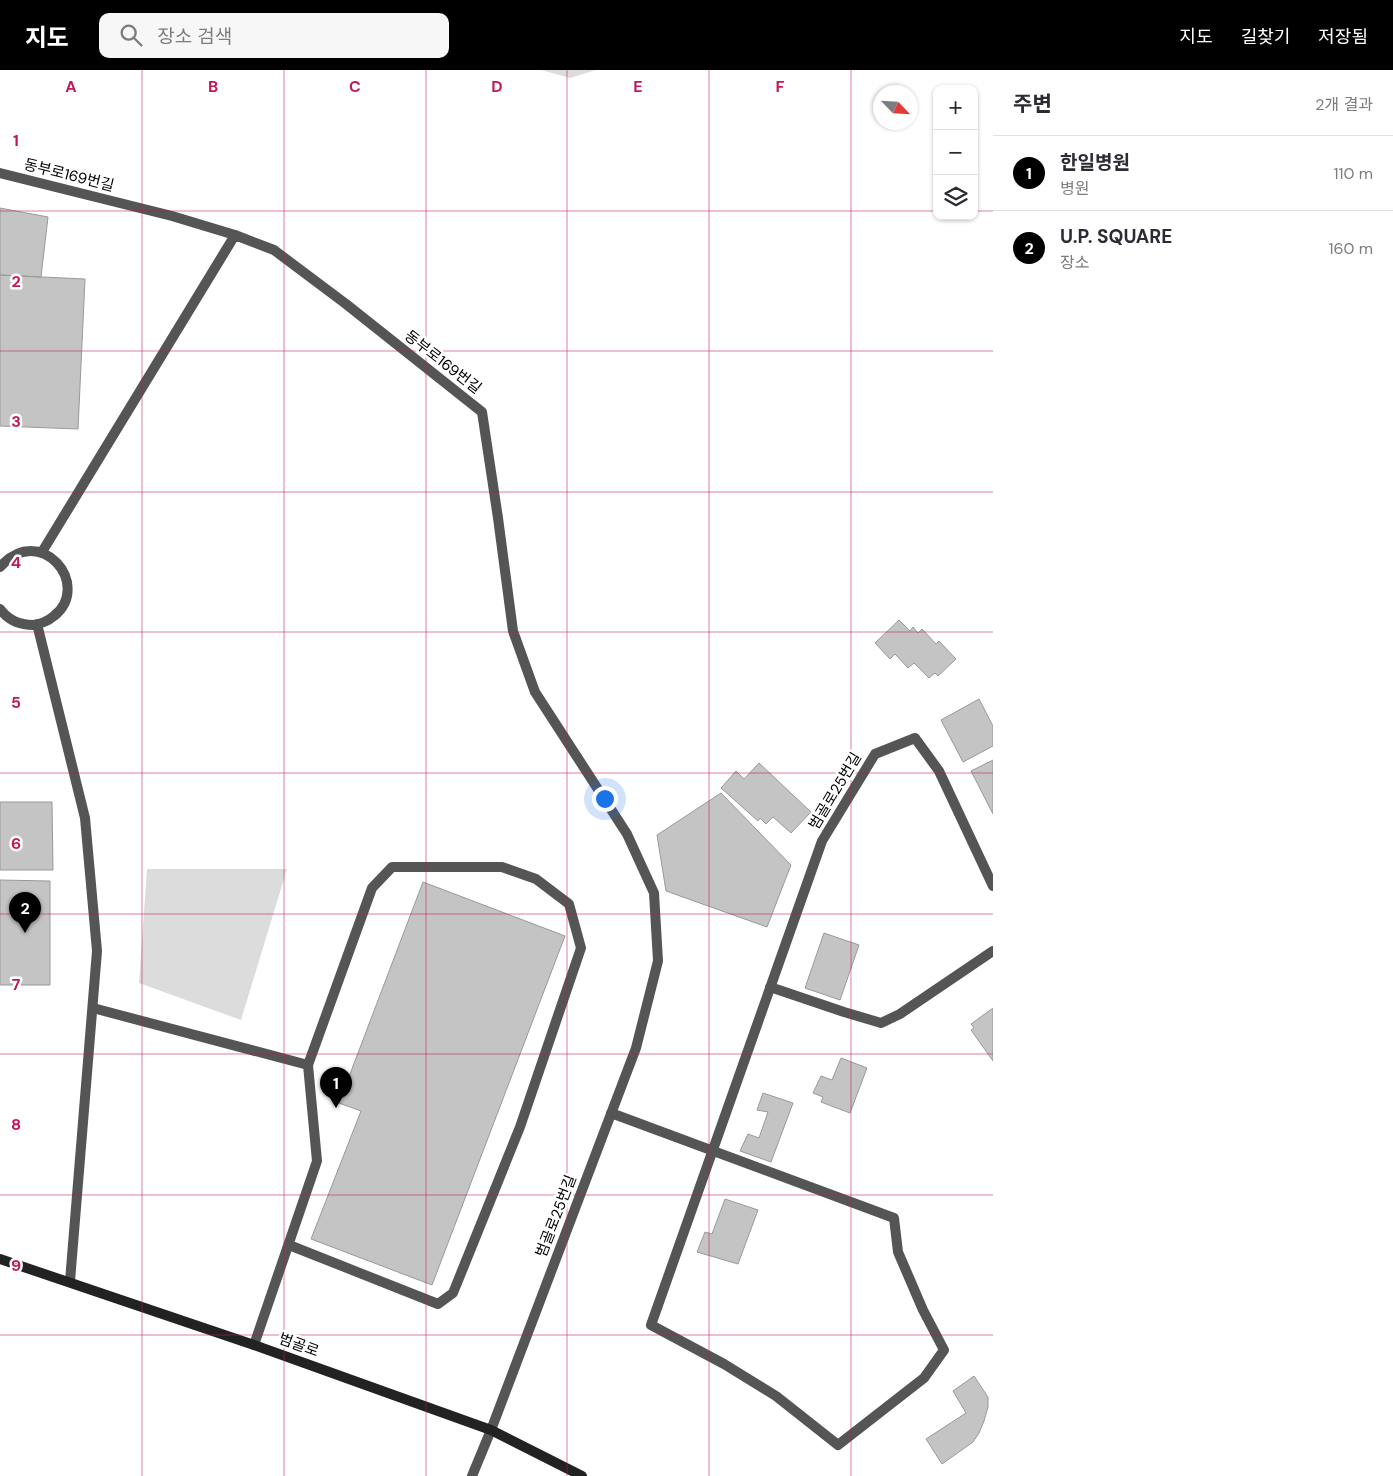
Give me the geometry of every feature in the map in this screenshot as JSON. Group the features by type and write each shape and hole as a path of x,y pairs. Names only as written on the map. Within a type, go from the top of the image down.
{"street":[{"name":"동부로169번길","path":"0,173 172,216 235,235 274,250 346,304 482,412 513,631 535,692 627,834 654,893 658,962 636,1048 611,1113"},
{"path":"42,552 235,235"},
{"path":"0,567 7,559 17,553 29,550 42,552 61,567 66,578 68,590 65,602 58,612 49,620 37,624 25,625 14,621 0,609"},
{"path":"37,624 86,818 97,951 70,1281"},
{"name":"범골로25번길","path":"712,1150 894,1218 898,1252 923,1310 944,1350 924,1378 838,1445 776,1396 724,1364 651,1325 712,1150 822,841 875,754 915,738 939,771 993,886"},
{"path":"254,1345 317,1161 308,1065 372,888 392,867 502,867 536,879 569,904 581,948 520,1127 453,1293 438,1304 289,1245"},
{"path":"770,987 881,1023 900,1014 993,951"},
{"path":"93,1008 308,1065"},
{"path":"611,1113 712,1150"},
{"name":"범골로25번길","path":"472,1476 611,1113"},
{"name":"범골로","path":"0,1259 70,1281 254,1345 491,1430 582,1476"}],"shaded area":[{"path":"541,70 596,70 570,78"},
{"path":"147,869 287,869 241,1020 139,983"}],"building":[{"path":"0,208 48,217 41,277 0,275"},
{"path":"0,275 85,279 78,429 0,426"},
{"path":"899,620 910,631 913,627 918,633 922,629 936,644 939,641 956,659 938,676 935,673 929,678 914,663 908,668 895,654 890,659 875,643"},
{"path":"979,699 993,726 993,746 963,762 941,720"},
{"path":"993,760 993,814 971,771"},
{"path":"759,763 811,812 791,833 773,817 766,824 760,818 758,821 721,788 736,771 744,779"},
{"path":"721,793 791,865 767,927 666,891 657,835"},
{"path":"0,802 52,802 53,870 0,870"},
{"path":"0,880 50,881 50,985 0,985"},
{"path":"423,882 565,936 432,1285 311,1239 361,1111 339,1103"},
{"path":"824,933 859,945 840,1000 805,988"},
{"path":"993,1008 993,1061 971,1030 974,1028 971,1024"},
{"path":"841,1058 867,1068 850,1113 821,1102 823,1097 813,1093 821,1076 832,1080"},
{"path":"763,1093 793,1103 771,1162 740,1151 748,1134 759,1138 768,1112 757,1110"},
{"path":"725,1199 758,1210 738,1264 697,1252 705,1232 712,1234"},
{"path":"974,1376 988,1397 988,1407 984,1421 973,1442 942,1464 926,1439 966,1413 953,1391"}],"place":[{"name":"U.P. SQUARE","path":"25,933"},
{"name":"한일병원","path":"336,1108"}]}
